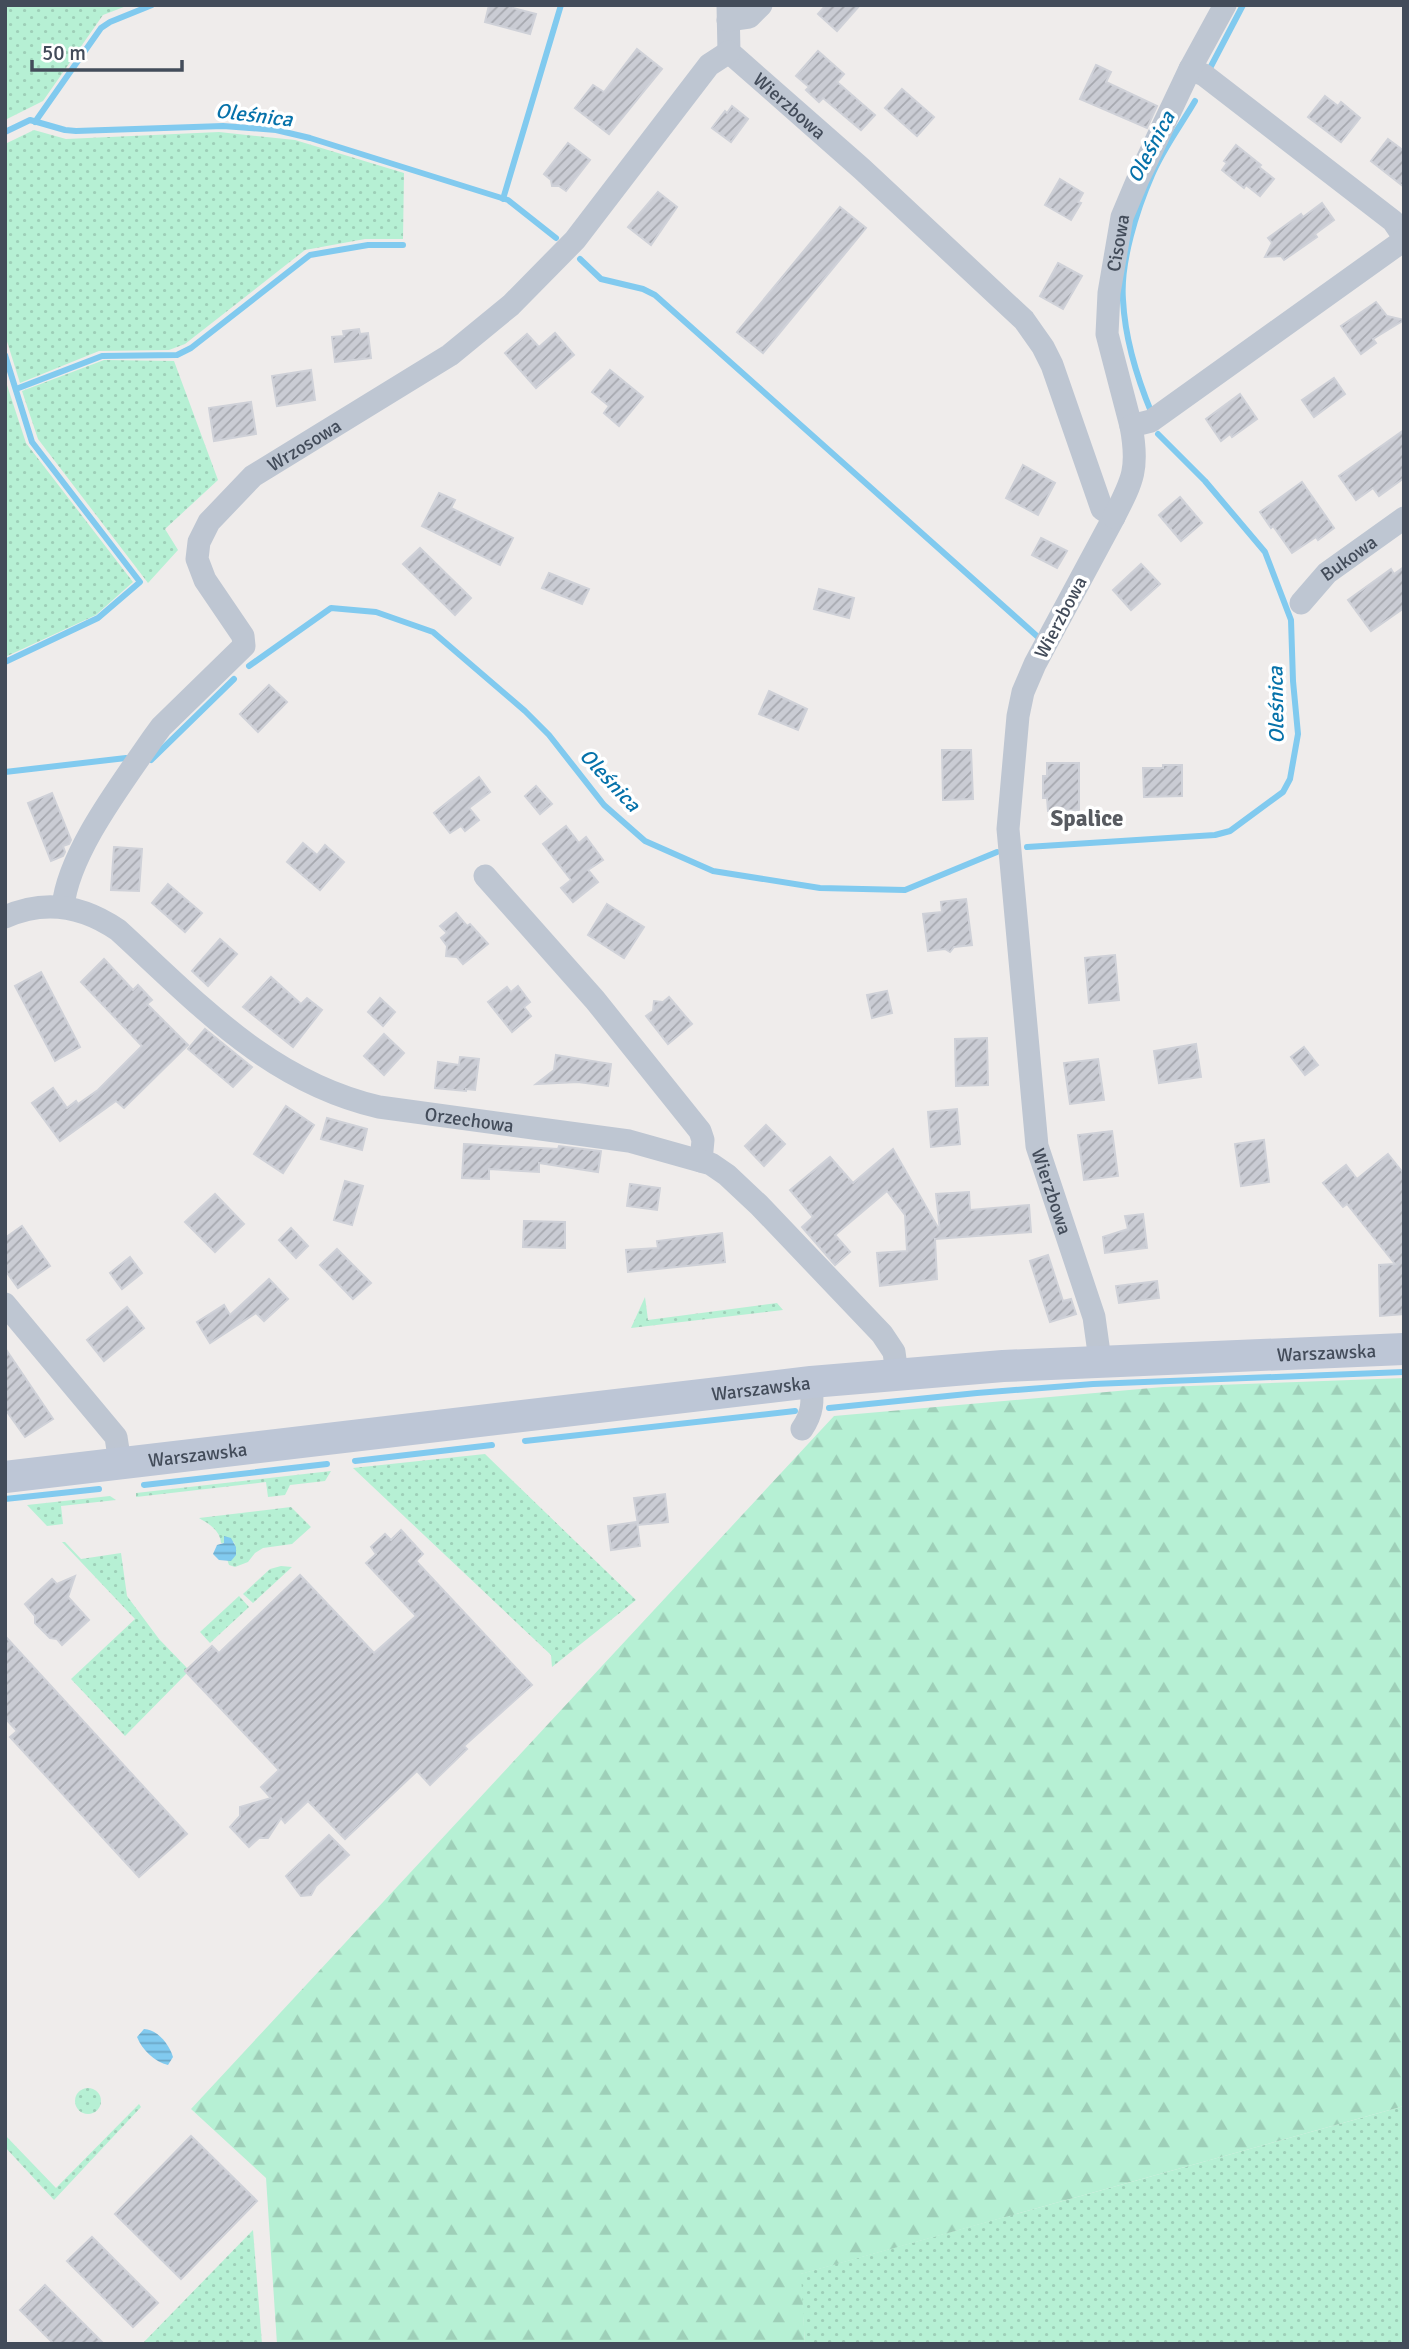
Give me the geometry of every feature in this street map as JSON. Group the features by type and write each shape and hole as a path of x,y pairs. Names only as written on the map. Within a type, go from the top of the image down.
{"main road":[{"name":"Warszawska","path":"5,1477 897,1374 1100,1360 1404,1349"}],"street":[{"path":"729,51 728,13 749,17 761,5"},
{"name":"Cisowa","path":"1114,517 1134,473 1136,451 1110,349 1107,316 1126,205 1190,69 1225,5"},
{"name":"Wierzbowa","path":"729,51 872,177 1024,320 1052,365 1102,509 1114,517 1035,664 1023,692 1018,716 1009,829 1037,1146 1094,1317 1100,1360"},
{"name":"Wrzosowa","path":"63,906 64,887 97,823 153,738 244,646 243,636 205,580 197,559 199,542 209,522 253,476 450,355 511,305 575,240 709,65 729,51"},
{"path":"1131,426 1151,421 1404,239 1393,221 1204,75 1190,69"},
{"name":"Bukowa","path":"1301,603 1327,573 1404,518"},
{"path":"485,876 595,1000 700,1131 703,1140 701,1161"},
{"name":"Orzechowa","path":"5,917 24,910 63,906 91,914 118,930 246,1044 290,1073 324,1090 379,1107 629,1142 701,1161 720,1169 754,1200 881,1334 894,1352 897,1374"},
{"name":"Warszawska","path":"5,1304 116,1437 120,1463"},
{"path":"802,1429 810,1418 813,1405 811,1382"}],"green space":[{"path":"5,5 129,5 103,15 43,101 5,120"},
{"path":"34,130 66,139 219,132 295,140 404,173 403,239 365,239 305,250 185,344 169,350 99,351 20,383 5,335 5,144"},
{"path":"104,360 174,361 218,480 165,529 178,550 148,583 38,439 22,391"},
{"path":"5,379 26,443 133,582 96,615 5,657"},
{"path":"645,1297 648,1320 777,1303 783,1310 631,1328"},
{"path":"1404,1378 1404,2106 801,2274 805,2344 277,2344 266,2178 191,2109 834,1416 1163,1387"},
{"path":"485,1454 636,1600 552,1667 551,1655 353,1468"},
{"path":"331,1471 325,1481 290,1485 285,1495 268,1497 266,1482 136,1497 136,1493"},
{"path":"110,1496 116,1500 61,1506 63,1524 47,1526 27,1505"},
{"path":"291,1507 311,1527 292,1544 263,1548 248,1562 235,1567 229,1565 227,1559 236,1551 234,1542 221,1543 216,1531 199,1518"},
{"path":"62,1542 81,1559 121,1553 127,1596 159,1639 187,1668 187,1673 125,1736 71,1679 135,1619"},
{"path":"292,1567 253,1603 243,1594 270,1569"},
{"path":"239,1596 249,1607 210,1643 200,1632"},
{"path":"88,2088 97,2092 101,2101 97,2110 88,2114 79,2110 75,2101 79,2092"},
{"path":"139,2104 141,2107 54,2200 5,2147 5,2135 56,2188"},
{"path":"1404,2106 1404,2344 805,2344 800,2274"},
{"path":"253,2230 262,2344 142,2344"}],"water":[{"path":"224,1536 231,1538 236,1547 236,1555 231,1561 219,1560 213,1554 217,1545 224,1543"},
{"path":"144,2029 154,2032 169,2047 173,2057 168,2065 154,2058 142,2046 137,2037"}],"building":[{"path":"489,5 514,5 513,8 536,14 530,34 485,22"},
{"path":"826,5 860,5 837,31 818,14"},
{"path":"637,49 662,69 609,134 575,108 593,85 604,92"},
{"path":"818,51 844,74 837,82 875,115 861,130 823,98 819,102 806,90 809,87 796,76"},
{"path":"1096,65 1111,72 1106,82 1157,106 1147,128 1080,99"},
{"path":"902,89 934,117 917,136 885,108"},
{"path":"1325,96 1338,106 1341,102 1360,118 1341,142 1308,117"},
{"path":"732,106 748,119 731,142 712,128"},
{"path":"1388,139 1404,151 1404,187 1371,161"},
{"path":"568,143 590,160 566,191 559,186 552,186 551,180 544,174"},
{"path":"1236,145 1274,179 1260,196 1246,185 1244,188 1222,170 1227,163 1224,161"},
{"path":"1060,179 1083,193 1078,202 1081,203 1071,220 1045,205"},
{"path":"658,192 677,207 651,245 628,227"},
{"path":"1322,203 1334,220 1315,234 1317,237 1284,260 1281,256 1265,257 1272,243 1268,238 1301,214 1303,217"},
{"path":"840,207 866,228 763,353 737,332"},
{"path":"1058,263 1082,276 1063,309 1040,296"},
{"path":"1376,302 1387,316 1404,320 1373,339 1376,343 1361,354 1341,326"},
{"path":"359,329 360,334 368,333 371,358 335,362 332,337 344,336 343,331"},
{"path":"555,333 574,355 536,388 505,353 527,334 539,347"},
{"path":"311,370 315,400 277,406 272,376"},
{"path":"610,370 643,397 619,426 604,413 609,406 592,392"},
{"path":"1334,378 1345,394 1314,417 1302,400"},
{"path":"1240,394 1257,419 1232,437 1230,434 1221,441 1206,419"},
{"path":"251,402 256,434 214,441 209,408"},
{"path":"1404,430 1404,478 1379,496 1373,488 1356,500 1339,476"},
{"path":"1023,465 1055,483 1038,515 1006,498"},
{"path":"1302,482 1334,528 1318,540 1316,537 1292,553 1260,512"},
{"path":"439,493 455,500 451,508 513,538 500,565 422,526"},
{"path":"1180,497 1202,523 1181,541 1159,515"},
{"path":"1041,538 1067,551 1057,568 1032,555"},
{"path":"420,548 471,598 455,615 403,564"},
{"path":"1141,564 1160,584 1131,610 1113,590"},
{"path":"1404,567 1404,608 1371,631 1348,600 1391,569 1394,574"},
{"path":"549,573 589,589 582,604 542,588"},
{"path":"819,589 854,598 849,618 814,609"},
{"path":"269,685 287,702 258,732 240,714"},
{"path":"769,691 807,709 798,730 759,714"},
{"path":"942,750 971,750 973,799 943,800"},
{"path":"1047,763 1079,763 1079,810 1048,811 1047,798 1043,798 1043,776 1047,776"},
{"path":"1163,765 1182,765 1182,796 1144,797 1143,768 1163,768"},
{"path":"479,777 490,792 469,808 479,820 465,831 461,826 450,833 434,813"},
{"path":"536,786 552,804 540,814 525,796"},
{"path":"52,793 71,840 63,846 63,856 51,861 28,803"},
{"path":"566,826 579,843 586,837 603,860 588,870 598,882 573,902 561,888 571,880 543,844"},
{"path":"303,843 317,855 325,845 344,862 320,890 287,862"},
{"path":"114,847 142,849 139,891 111,890"},
{"path":"168,884 202,913 185,932 152,903"},
{"path":"966,899 972,945 954,947 950,952 945,949 928,951 923,914 942,912 941,902"},
{"path":"607,904 644,927 624,958 588,935"},
{"path":"456,913 488,944 463,964 457,957 446,956 447,946 441,938 447,933 440,926"},
{"path":"220,939 237,954 208,986 192,971"},
{"path":"1115,955 1119,1000 1089,1003 1085,958"},
{"path":"104,959 133,990 138,985 152,1000 147,1004 188,1045 124,1108 116,1101 60,1141 32,1103 53,1088 67,1108 76,1101 78,1104 98,1090 142,1046 81,982"},
{"path":"41,972 80,1047 55,1061 15,986"},
{"path":"271,977 301,1004 307,998 322,1010 293,1047 243,1007"},
{"path":"518,986 530,1002 524,1007 531,1016 512,1032 488,1002 507,987 511,992"},
{"path":"887,991 892,1013 872,1018 867,995"},
{"path":"669,997 692,1024 668,1044 646,1016 653,1011 654,1001 663,1002"},
{"path":"380,998 395,1012 383,1026 368,1012"},
{"path":"205,1029 252,1067 233,1087 188,1049"},
{"path":"384,1034 404,1053 384,1075 364,1056"},
{"path":"987,1038 988,1085 956,1086 955,1039"},
{"path":"1196,1044 1201,1077 1159,1083 1154,1051"},
{"path":"1304,1047 1318,1065 1305,1075 1291,1057"},
{"path":"556,1055 611,1064 608,1086 578,1082 536,1084 554,1070"},
{"path":"460,1057 479,1059 475,1090 435,1088 438,1062 459,1065"},
{"path":"1098,1059 1104,1100 1070,1104 1064,1063"},
{"path":"286,1106 314,1125 283,1173 254,1154"},
{"path":"957,1109 960,1144 931,1147 928,1112"},
{"path":"327,1118 367,1129 362,1150 321,1139"},
{"path":"766,1125 785,1144 764,1166 745,1146"},
{"path":"1112,1131 1118,1176 1084,1180 1078,1135"},
{"path":"1264,1140 1269,1182 1241,1186 1235,1144"},
{"path":"464,1144 558,1149 559,1146 601,1151 598,1172 539,1163 539,1172 489,1169 489,1179 462,1178"},
{"path":"893,1149 940,1231 936,1194 969,1192 970,1210 1029,1205 1031,1232 935,1239 937,1279 880,1286 877,1253 907,1251 905,1215 887,1191 835,1235 850,1252 835,1265 802,1227 813,1217 790,1190 830,1157 853,1183"},
{"path":"1388,1154 1404,1174 1404,1314 1380,1316 1379,1265 1395,1264 1347,1204 1343,1207 1323,1183 1346,1165 1357,1179"},
{"path":"345,1181 363,1186 352,1225 334,1220"},
{"path":"630,1184 660,1188 657,1210 627,1206"},
{"path":"215,1194 244,1224 215,1252 185,1222"},
{"path":"1143,1214 1147,1248 1105,1253 1103,1237 1128,1229 1125,1216"},
{"path":"524,1221 565,1222 565,1248 523,1247"},
{"path":"22,1226 50,1266 18,1288 5,1270 5,1238"},
{"path":"291,1228 308,1246 296,1258 279,1240"},
{"path":"722,1233 725,1262 628,1272 626,1250 658,1248 657,1241"},
{"path":"337,1249 371,1283 353,1299 320,1265"},
{"path":"1048,1255 1063,1301 1071,1299 1076,1314 1050,1322 1030,1261"},
{"path":"130,1257 142,1273 122,1289 110,1273"},
{"path":"269,1279 288,1299 264,1321 256,1313 210,1343 197,1322 224,1305 230,1315"},
{"path":"1157,1281 1159,1298 1119,1303 1116,1286"},
{"path":"127,1307 144,1328 104,1361 87,1340"},
{"path":"5,1348 53,1419 25,1437 5,1409"},
{"path":"665,1494 668,1522 638,1525 634,1498"},
{"path":"637,1522 640,1546 611,1550 608,1526"},
{"path":"401,1530 423,1554 416,1561 532,1685 464,1746 467,1749 430,1785 417,1771 345,1839 308,1801 285,1823 281,1818 268,1838 259,1838 249,1847 230,1827 240,1816 240,1807 271,1798 261,1787 279,1770 185,1671 212,1646 219,1653 300,1575 374,1653 416,1616 366,1563 376,1554 371,1547 385,1534 391,1540"},
{"path":"75,1576 68,1597 89,1620 62,1645 57,1639 50,1638 35,1623 35,1616 25,1604 52,1579 57,1584"},
{"path":"5,1636 187,1834 139,1877 10,1737 17,1731 5,1718"},
{"path":"329,1835 349,1855 316,1886 311,1895 301,1896 286,1876"},
{"path":"191,2136 257,2201 181,2279 115,2214"},
{"path":"92,2237 158,2303 133,2327 67,2261"},
{"path":"45,2285 104,2344 54,2344 20,2310"}],"waterway":[{"name":"Oleśnica","path":"35,122 101,28 152,5"},
{"name":"Oleśnica","path":"503,199 561,5"},
{"name":"Oleśnica","path":"1209,70 1243,5"},
{"name":"Oleśnica","path":"1152,414 1126,329 1124,270 1135,220 1152,175 1195,101"},
{"name":"Oleśnica","path":"5,132 30,120 76,131 223,126 276,130 310,138 508,200 556,238"},
{"name":"Oleśnica","path":"16,389 102,356 177,355 191,348 310,255 368,245 403,245"},
{"name":"Oleśnica","path":"580,259 601,279 643,289 655,295 1038,637"},
{"name":"Oleśnica","path":"5,355 32,442 140,582 98,618 5,662"},
{"name":"Oleśnica","path":"1027,847 1215,835 1230,831 1283,792 1290,779 1298,734 1291,620 1265,552 1205,481 1158,434"},
{"name":"Oleśnica","path":"249,666 331,608 376,612 433,632 525,711 549,735 604,805 645,841 713,871 820,888 905,890 997,852"},
{"name":"Oleśnica","path":"151,760 234,679"},
{"name":"Oleśnica","path":"5,772 126,758"},
{"path":"829,1408 1093,1384 1404,1372"},
{"path":"525,1441 795,1411"},
{"path":"355,1461 492,1445"},
{"path":"144,1485 327,1464"},
{"path":"5,1499 99,1489"}],"district":[{"name":"Spalice","path":"1087,818"}]}
